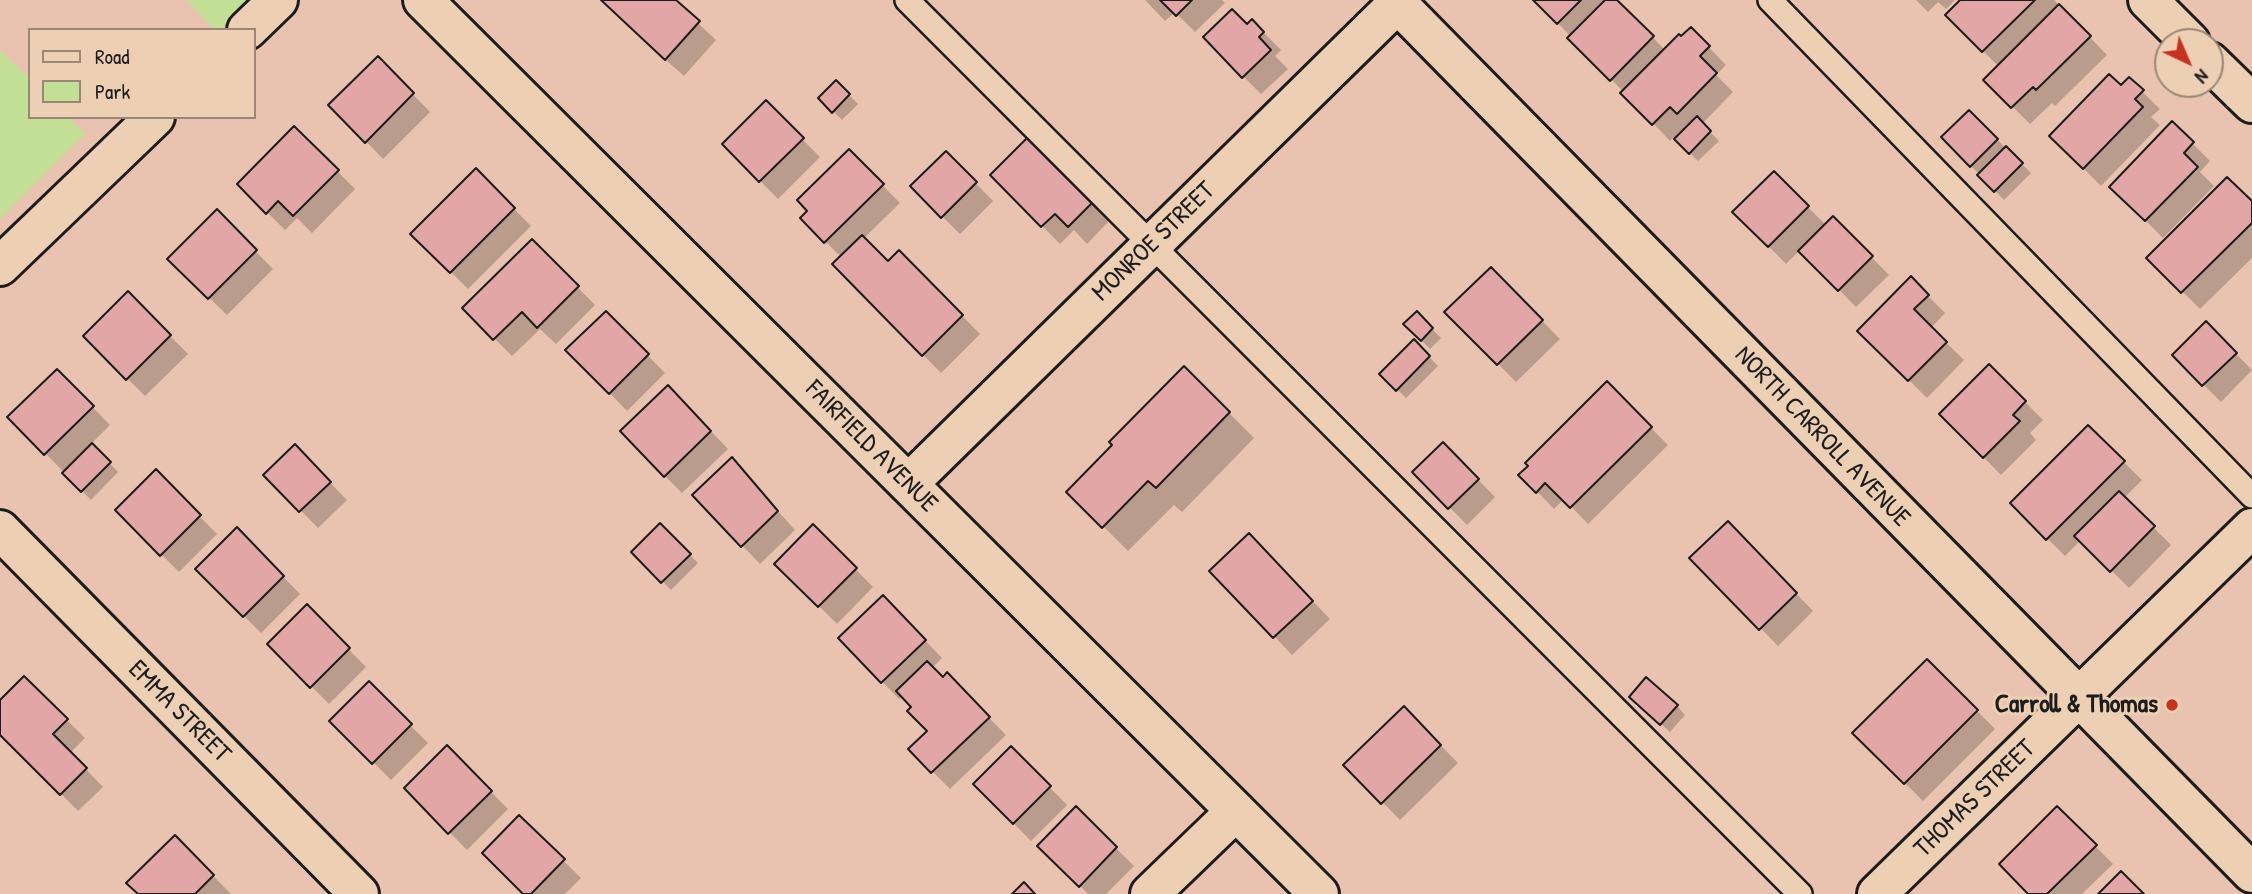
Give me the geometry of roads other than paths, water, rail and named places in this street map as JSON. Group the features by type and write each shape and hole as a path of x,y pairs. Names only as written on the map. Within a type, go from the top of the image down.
{"street":[{"path":"249,28 278,0"},
{"name":"FAIRFIELD AVENUE","path":"423,0 1319,894"},
{"path":"2148,0 2176,28"},
{"name":"MONROE STREET","path":"908,484 1398,1"},
{"name":"NORTH CARROLL AVENUE","path":"1398,1 2078,699 2252,873"},
{"path":"2224,76 2252,103"},
{"path":"0,266 153,119"},
{"name":"THOMAS STREET","path":"1877,894 2252,528"},
{"name":"EMMA STREET","path":"0,530 359,894"},
{"path":"1150,894 1236,811"}],"lane":[{"path":"907,0 1800,894"},
{"path":"1770,0 2252,496"}],"place":[{"name":"Carroll & Thomas","path":"2172,705"}]}
